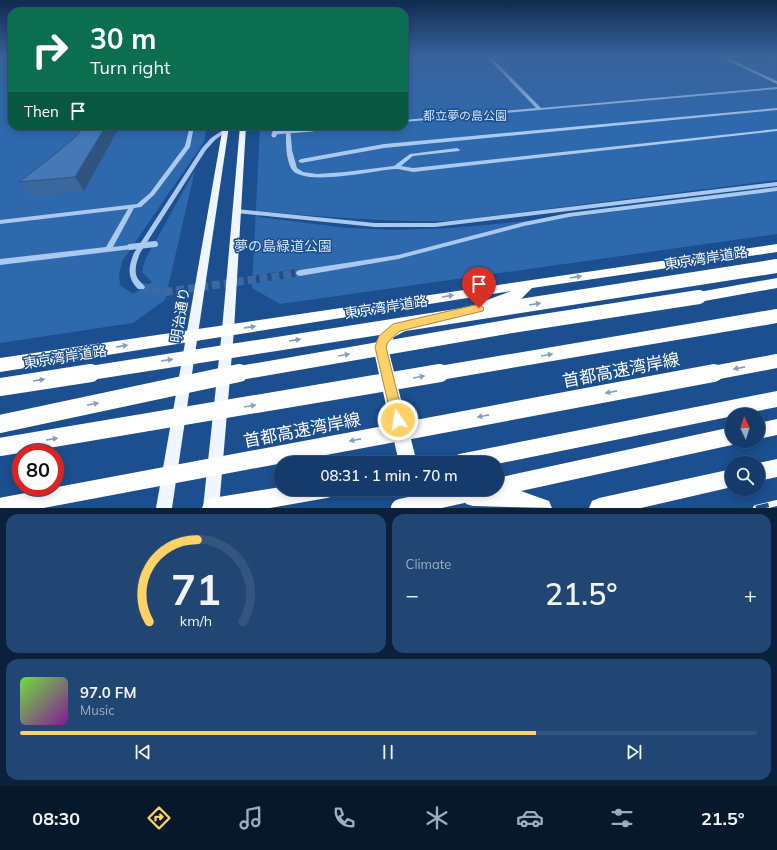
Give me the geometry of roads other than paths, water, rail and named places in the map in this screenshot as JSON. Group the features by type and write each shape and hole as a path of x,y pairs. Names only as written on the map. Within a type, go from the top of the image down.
{"highway":[{"path":"0,365 528,284 777,248"},
{"name":"東京湾岸道路","path":"0,386 777,266"},
{"path":"0,424 233,374 518,325 699,297 777,283"},
{"path":"406,456 380,347 383,340 397,327 494,305 516,295 528,284"},
{"name":"首都高速湾岸線","path":"0,447 777,316"},
{"name":"首都高速湾岸線","path":"0,506 777,361"},
{"path":"494,456 777,400"},
{"path":"765,430 777,427"},
{"path":"504,485 725,438"},
{"path":"765,471 777,468"},
{"path":"599,508 725,480"},
{"path":"211,508 284,496"},
{"path":"438,496 450,498 506,498 535,504 542,508"},
{"path":"400,508 454,496"}],"main road":[{"name":"明治通り","path":"164,508 226,130"},
{"path":"211,508 228,330 236,211 244,130"}],"street":[{"path":"511,80 539,108"},
{"path":"408,121 777,88"},
{"path":"301,162 384,146 777,109"},
{"path":"0,222 139,206 156,188 188,146 191,130"},
{"path":"141,287 136,282 132,274 133,263 137,253 204,149 213,139 225,130"},
{"path":"288,130 294,169 302,174 317,176 396,167 413,170 777,130"},
{"path":"274,135 275,132 300,130"},
{"path":"396,167 412,155 457,150"},
{"path":"236,211 368,224 435,225 777,184"},
{"path":"300,273 398,257 524,224 569,215 777,189"},
{"path":"108,250 132,207"},
{"path":"0,262 155,244"}],"tunnel":[{"path":"141,287 165,292 300,273"}],"railway":[{"path":"756,508 777,503"}],"park label":[{"name":"都立夢の島公園","path":"465,116"},
{"name":"夢の島緑道公園","path":"283,246"}]}
